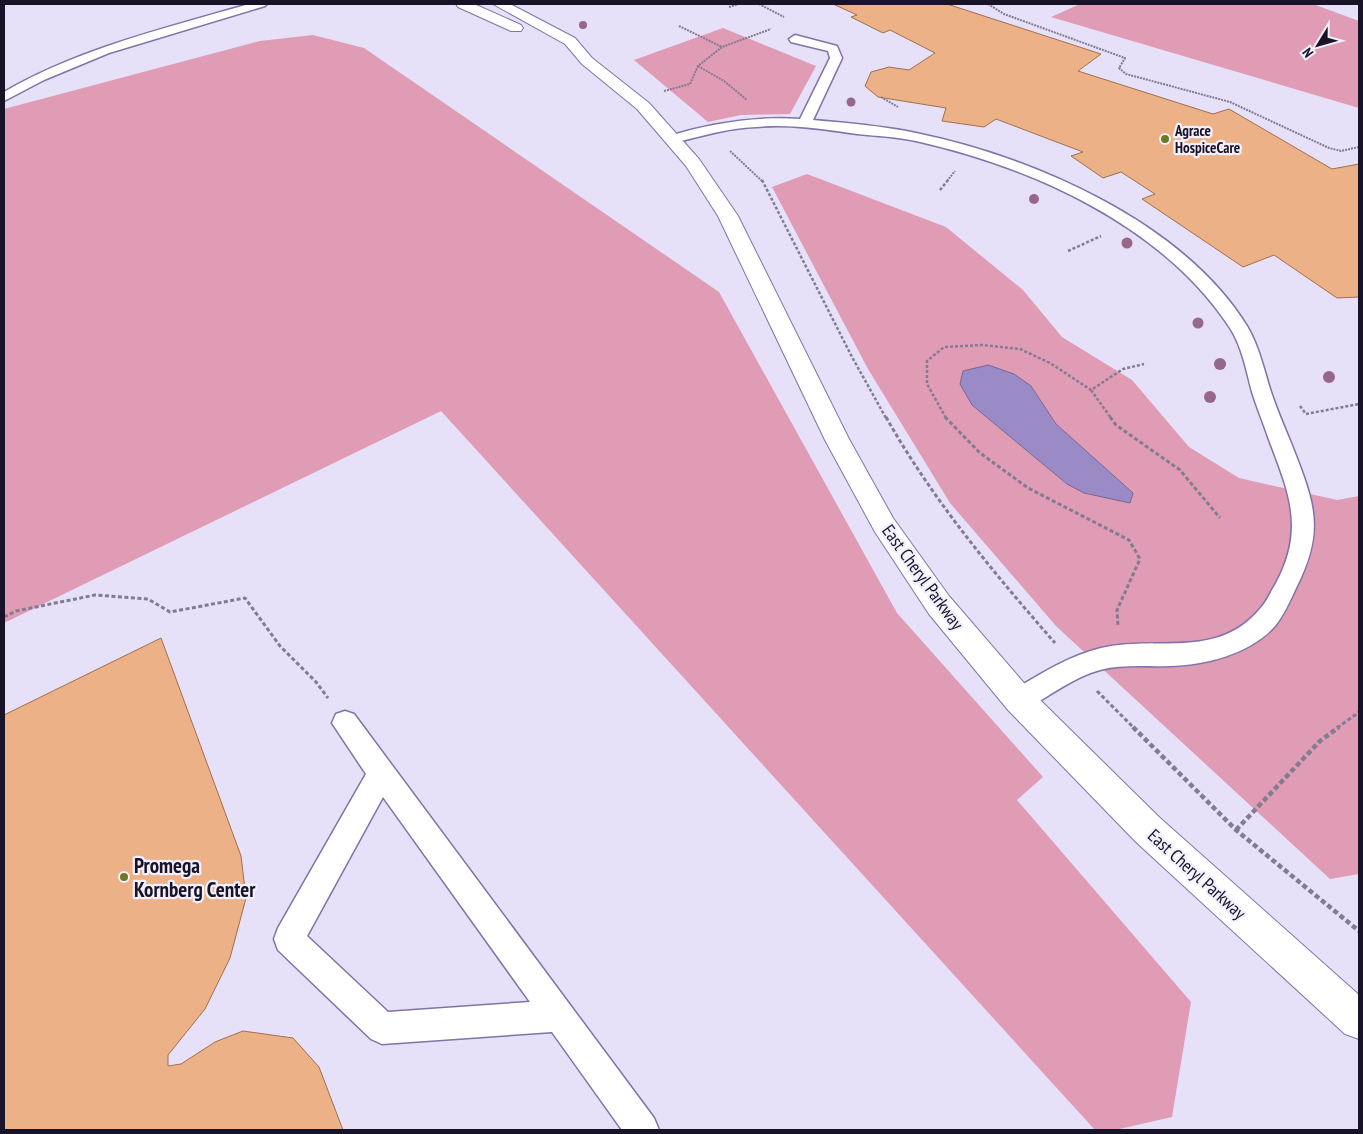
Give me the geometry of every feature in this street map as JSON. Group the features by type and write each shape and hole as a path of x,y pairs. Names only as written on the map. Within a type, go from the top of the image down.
{"street":[{"name":"East Cheryl Parkway","path":"463,4 549,46 587,60"},
{"name":"East Cheryl Parkway","path":"500,4 570,41 587,60 643,106 674,139 693,163 728,216 837,440 884,525 940,605 1019,700 1148,830 1359,1020"}],"lane":[{"path":"4,97 39,77 105,50 260,4"},
{"path":"795,39 833,49 836,58 805,123"},
{"path":"674,139 707,129 764,122 805,123 917,137 993,157 1079,194 1120,218 1170,253 1205,283 1236,322 1253,357 1264,398 1302,500 1305,526 1304,548 1292,577 1268,617 1253,632 1223,647 1180,656 1119,655 1098,659 1076,668 1019,700"},
{"path":"345,723 642,1130"},
{"path":"380,773 289,939 382,1028 559,1016"}],"path":[{"path":"729,7 739,4"},
{"path":"988,4 1004,14 1125,58 1119,68 1126,74 1230,102 1329,148 1341,151 1359,147"},
{"path":"679,26 722,47"},
{"path":"664,91 690,84 698,66 722,47 772,29"},
{"path":"698,66 724,80 752,104 764,122"},
{"path":"725,146 761,178 852,357 909,458 986,564 1061,650"},
{"path":"1068,252 1094,239"},
{"path":"1119,655 1117,610 1140,559 1129,540 1028,488 980,453 946,418 927,384 927,361 944,347 982,345 1020,349 1050,363 1090,390 1116,425 1180,470 1220,518"},
{"path":"1090,390 1123,369 1144,364"},
{"path":"1295,398 1306,414 1359,404"},
{"path":"4,617 16,611 95,596 148,599 170,612 245,598 280,646 316,682 345,723"},
{"path":"1094,688 1236,830 1359,931"},
{"path":"1236,830 1320,741 1359,712"}],"shaded area":[{"path":"1080,4 1313,4 1359,21 1359,108 1051,17"},
{"path":"723,28 816,66 790,114 741,115 708,122 634,60"},
{"path":"313,35 364,48 719,292 897,613 1043,777 1017,800 1191,1002 1172,1117 1115,1130 1095,1130 441,411 4,623 4,109 260,41"},
{"path":"807,174 946,227 1023,290 1062,337 1132,380 1189,447 1239,478 1337,500 1359,496 1359,874 1330,879 1056,626 950,503 868,369 772,187","holes":["1031,386 1056,424 1133,493 1067,484 972,405"]},
{"path":"988,365 1014,374 1031,386 1056,424 1133,493 1130,503 1084,493 1067,484 972,405 960,384 963,371"}],"building":[{"name":"Agrace HospiceCare","path":"833,4 947,4 1101,54 1078,71 1213,114 1229,109 1332,169 1359,164 1359,297 1337,298 1274,255 1243,267 1142,199 1155,194 1121,172 1103,178 1071,156 1083,152 996,119 984,127 942,121 946,108 878,97 865,86 871,72 889,67 909,70 935,53 890,30 883,33 851,17 857,15"},
{"name":"Promega Kornberg Center","path":"161,638 241,856 246,898 230,958 205,1009 168,1055 168,1066 181,1064 215,1042 243,1031 293,1038 319,1067 343,1130 4,1130 4,715"}],"place":[{"name":"Agrace HospiceCare","path":"1165,139"},
{"name":"Promega Kornberg Center","path":"124,877"}]}
